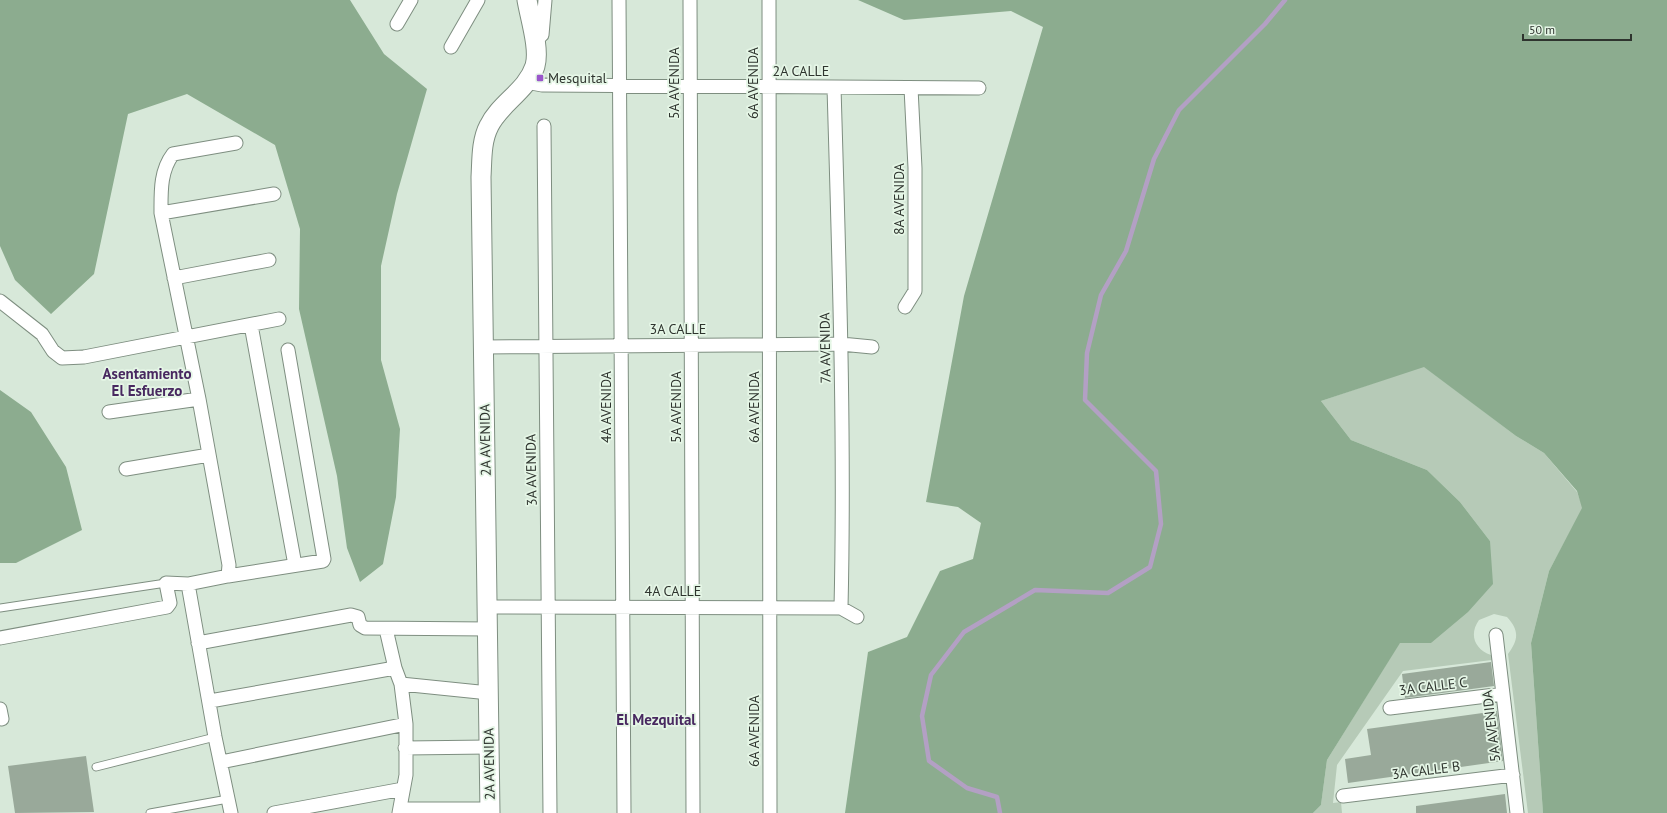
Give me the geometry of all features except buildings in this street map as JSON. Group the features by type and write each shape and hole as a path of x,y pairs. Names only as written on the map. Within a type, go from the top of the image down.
{"main road":[{"name":"2A AVENIDA","path":"490,811 489,629 481,177 484,141 491,122 526,82 536,61 528,0"}],"street":[{"path":"397,24 411,0"},
{"path":"451,47 478,0"},
{"path":"534,40 540,38 542,35 545,0"},
{"name":"4A AVENIDA","path":"619,0 624,813"},
{"name":"5A AVENIDA","path":"690,0 693,813"},
{"name":"6A AVENIDA","path":"769,0 770,813"},
{"name":"2A CALLE","path":"526,82 542,85 979,88"},
{"name":"7A AVENIDA","path":"834,87 841,344 843,541 841,608"},
{"name":"8A AVENIDA","path":"905,307 915,291 915,168 911,88"},
{"name":"3A AVENIDA","path":"544,126 550,813"},
{"path":"228,576 229,565 199,399 185,338 161,213 162,181 166,163 173,154 236,143"},
{"path":"161,213 274,194"},
{"path":"174,278 269,260"},
{"path":"0,301 42,334 53,351 62,358 84,357 280,319"},
{"path":"251,324 295,565"},
{"name":"3A CALLE","path":"484,347 770,344 841,344 872,346"},
{"path":"0,638 167,607 170,603 166,583 188,584 228,576 321,562 324,559 288,350"},
{"path":"109,412 199,399"},
{"path":"126,469 209,456"},
{"path":"188,584 210,701 215,737 231,813"},
{"name":"4A CALLE","path":"488,607 841,608 857,617"},
{"path":"198,643 351,615 358,617 360,625 365,628 489,629"},
{"path":"386,629 395,668 401,684 406,724 406,775 400,811 490,811"},
{"name":"5A AVENIDA","path":"1496,635 1518,813"},
{"path":"210,701 395,668"},
{"path":"401,684 489,693"},
{"name":"3A CALLE C","path":"1390,708 1503,694"},
{"path":"221,762 406,724"},
{"path":"405,748 489,747"},
{"name":"3A CALLE B","path":"1343,796 1513,775"},
{"path":"274,813 403,789"}],"lane":[{"path":"0,608 166,583"},
{"path":"96,767 215,737"},
{"path":"150,813 228,799"}],"green space":[{"path":"0,0 350,0 384,54 427,89 397,194 381,266 381,360 400,429 396,497 383,564 360,582 347,548 337,476 299,309 300,229 275,145 187,94 128,114 94,274 51,314 15,280 0,246"},
{"path":"858,0 1667,0 1667,813 1543,813 1531,643 1549,571 1582,508 1577,491 1544,453 1516,436 1424,367 1321,401 1351,440 1427,470 1460,502 1490,541 1493,584 1468,612 1431,643 1400,643 1327,760 1321,805 1313,813 845,813 868,652 907,637 940,571 973,559 981,523 958,507 926,502 964,296 1043,27 1011,11 904,20"},
{"path":"1424,366 1516,436 1544,453 1577,492 1583,508 1549,571 1531,643 1543,813 1528,813 1508,654 1516,640 1516,631 1507,617 1494,614 1479,620 1474,631 1477,645 1491,655 1492,660 1403,671 1337,765 1333,803 1341,802 1342,813 1313,813 1321,805 1327,760 1400,642 1431,643 1490,541 1460,502 1427,470 1351,440 1321,401"},
{"path":"0,390 31,412 66,467 82,530 16,563 0,563"}],"waterway":[{"path":"1000,813 997,797 967,788 929,761 922,716 931,675 964,632 1035,590 1108,593 1150,567 1161,524 1156,471 1085,400 1087,353 1101,295 1126,251 1154,159 1179,110 1265,24 1285,0"}],"place":[{"name":"Mesquital","path":"540,78"}],"district":[{"name":"Asentamiento El Esfuerzo","path":"147,382"},
{"name":"El Mezquital","path":"656,719"}]}
